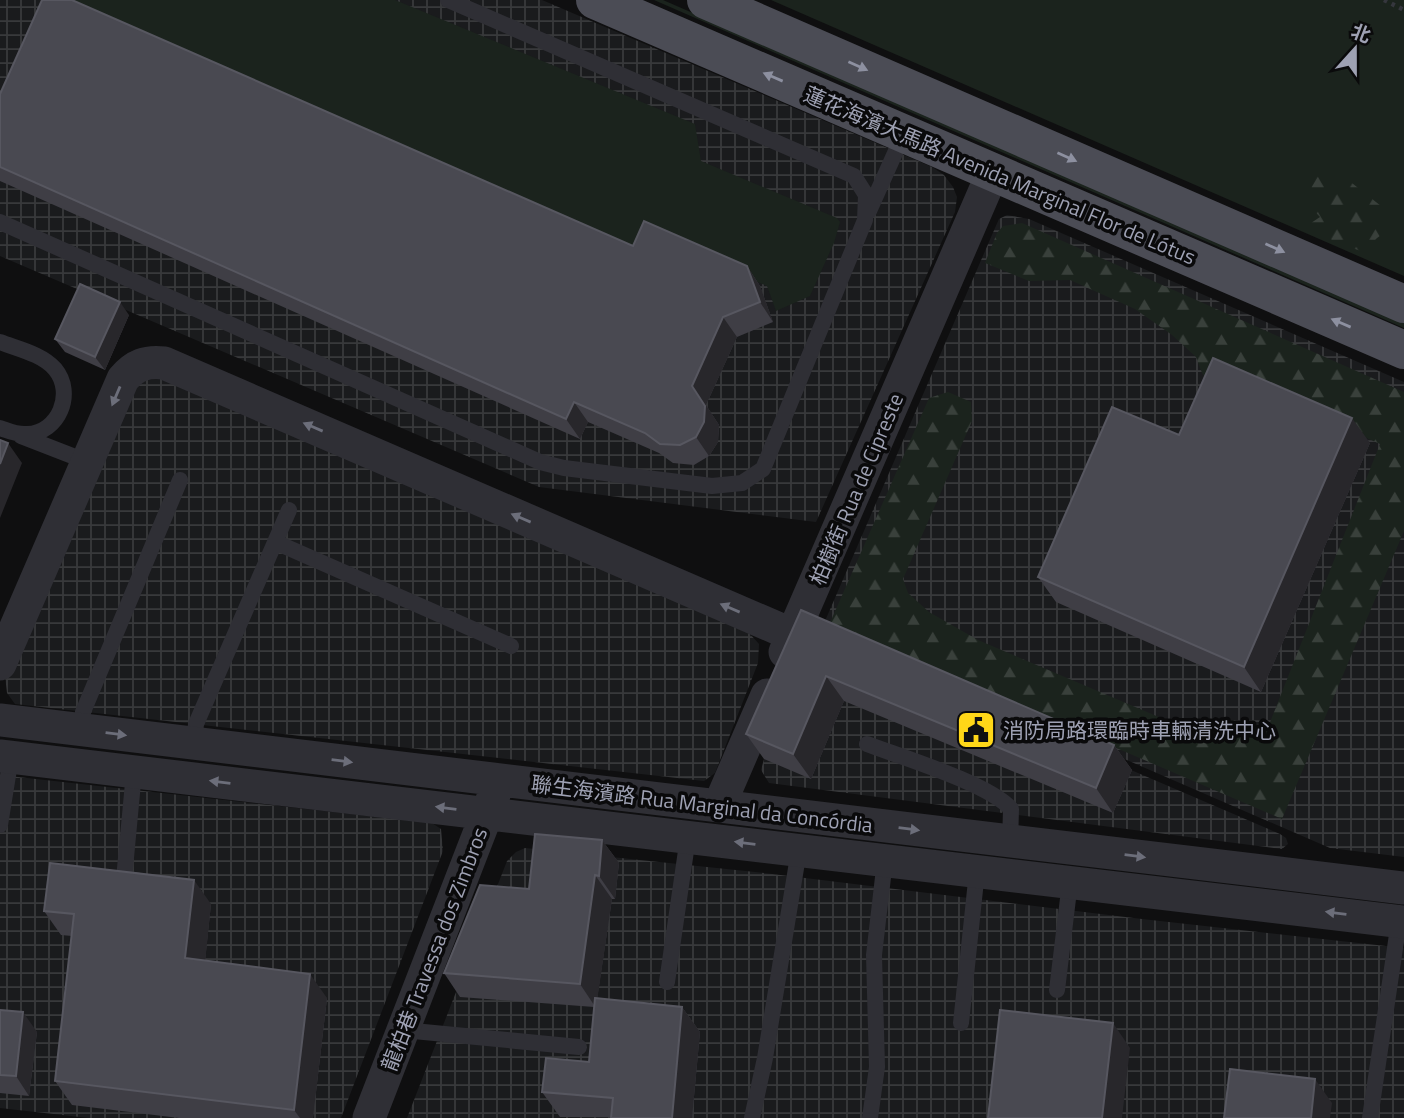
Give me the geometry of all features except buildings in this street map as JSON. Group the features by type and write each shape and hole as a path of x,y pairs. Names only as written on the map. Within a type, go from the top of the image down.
{"main road":[{"name":"蓮花海濱大馬路 Avenida Marginal Flor de Lótus","path":"595,0 1404,350"},
{"name":"蓮花海濱大馬路 Avenida Marginal Flor de Lótus","path":"706,0 1404,304"}],"street":[{"name":"柏樹街 Rua de Cipreste","path":"719,806 993,172"},
{"path":"0,664 123,379 141,364 164,363 793,635"},
{"name":"聯生海濱路 Rua Marginal da Concórdia","path":"0,720 1404,888"},
{"name":"聯生海濱路 Rua Marginal da Concórdia","path":"6,756 1401,921"},
{"name":"龍柏巷 Travessa dos Zimbros","path":"369,1118 500,779"}],"lane":[{"path":"447,0 854,176 866,195 865,220"},
{"path":"0,222 540,462 564,468 712,486 742,483 763,469 865,220 904,133"},
{"path":"0,342 44,359 61,378 64,390 60,415 41,432 29,435 8,431"},
{"path":"8,431 88,462"},
{"path":"82,729 83,712 180,480"},
{"path":"194,743 196,724 289,510"},
{"path":"275,542 511,646"},
{"path":"867,744 984,789 1003,800 1011,809 1010,841 993,873 961,1023"},
{"path":"0,825 6,756"},
{"path":"134,772 124,878 149,881"},
{"path":"667,982 688,837"},
{"path":"752,1118 765,1058 799,850"},
{"path":"870,1118 877,1067 874,956 880,887 886,860"},
{"path":"1057,990 1070,882"},
{"path":"1370,1118 1401,921"},
{"path":"403,1030 579,1047"}],"path":[{"path":"1384,0 1404,10"}],"shaded area":[{"path":"0,0 542,0 932,167 944,175 953,187 957,197 955,212 816,522 539,487 0,256"},
{"path":"1007,215 1029,219 1404,382 1404,857 1330,848 822,628 999,219"},
{"path":"155,373 750,634 759,644 758,663 715,773 704,781 15,704 7,693 5,676 139,378"},
{"path":"819,636 1280,834 1286,838 1288,844 1282,849 769,783 761,770 764,759"},
{"path":"0,775 432,823 441,829 443,851 341,1118 89,1118 0,1108"},
{"path":"525,848 755,872 1404,948 1404,1118 407,1118 507,861"}],"green space":[{"path":"67,0 395,0 695,124 701,161 837,218 840,222 834,243 810,296 776,311 767,286 651,236 641,258"},
{"path":"654,0 663,0 1404,323 1404,328"},
{"path":"771,0 1404,0 1404,276"},
{"path":"1311,174 1343,176 1381,206 1390,229 1363,252 1332,240 1308,225 1320,217 1303,199"},
{"path":"1022,223 1404,392 1404,531 1282,819 829,625 929,398 948,392 971,402 972,421 903,579 908,593 929,612 978,640 1194,732 1239,737 1265,735 1380,444 1228,376 1212,388 1196,357 1172,335 1135,309 1070,280 1029,281 985,263 997,233 1003,226"}],"place":[{"name":"消防局路環臨時車輛清洗中心","path":"976,730"}]}
